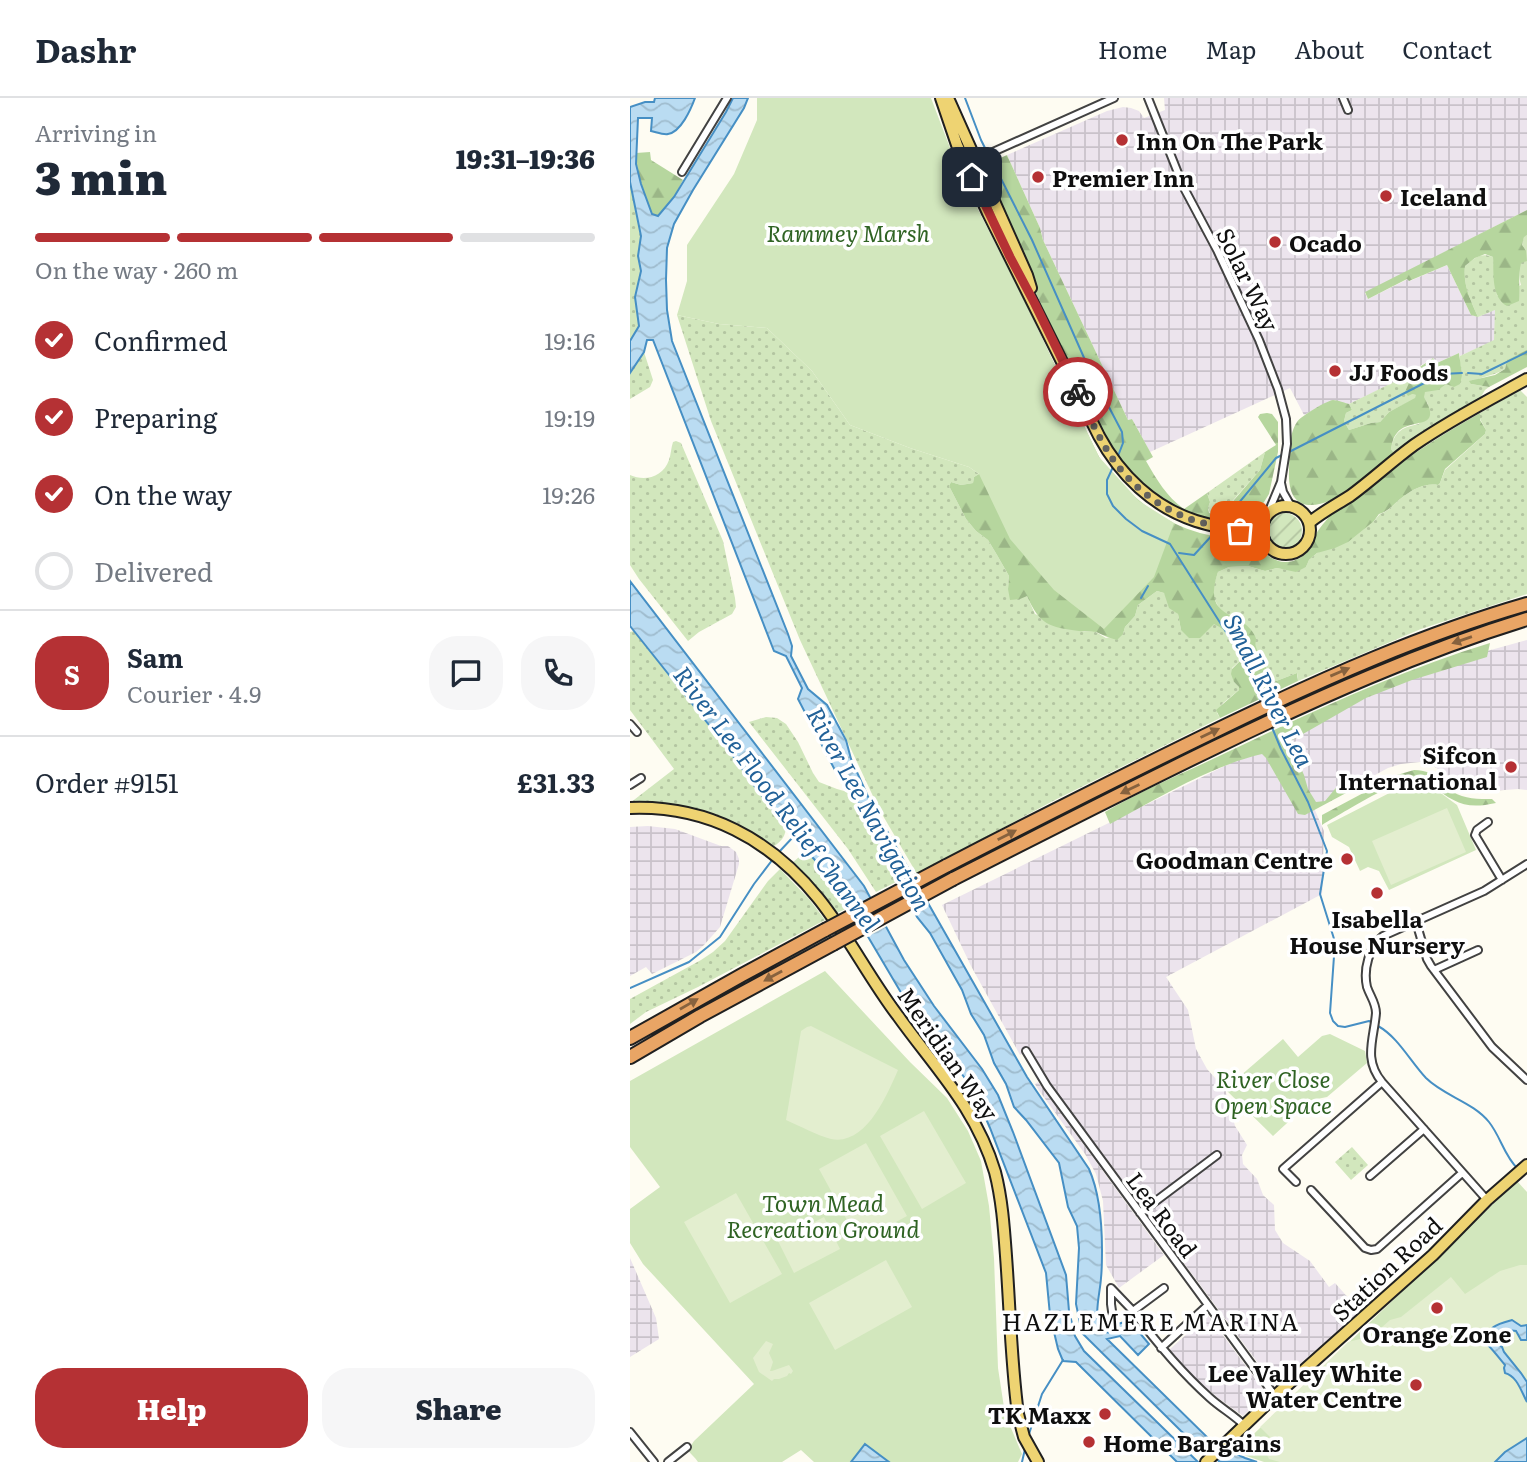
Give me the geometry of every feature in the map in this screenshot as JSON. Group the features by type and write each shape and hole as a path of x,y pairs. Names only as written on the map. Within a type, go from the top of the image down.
{"highway":[{"path":"630,1038 946,866 1256,711 1403,646 1527,604"},
{"path":"630,1057 953,879 1284,714 1415,657 1527,619"}],"main road":[{"path":"941,98 957,145 976,160"},
{"path":"948,98 1027,275 1035,304 1099,436 1132,482 1160,504 1182,516 1240,531 1264,541 1276,552 1285,554 1304,546 1309,537 1309,523 1295,508"},
{"path":"1309,523 1431,434 1527,379"},
{"path":"1240,531 1279,506 1319,507 1344,499"},
{"path":"1264,541 1262,530 1267,516"},
{"name":"Meridian Way","path":"630,808 665,809 723,823 764,845 791,867 819,899 897,1016 964,1103 982,1137 995,1174 1003,1224 1018,1414 1024,1437 1038,1462"},
{"name":"Station Road","path":"1208,1461 1275,1396 1433,1255 1525,1166"}],"street":[{"path":"682,172 727,98"},
{"path":"976,160 1114,98"},
{"name":"Solar Way","path":"1148,98 1184,188 1217,250 1268,361 1285,412 1286,450 1281,482 1267,516"},
{"path":"1343,98 1348,110"},
{"path":"1281,482 1283,492 1295,508"},
{"path":"630,724 637,732"},
{"path":"630,785 641,778"},
{"path":"1489,822 1476,830 1475,835 1502,880"},
{"path":"1487,1200 1382,1082 1371,1065 1376,1014 1367,985 1367,967 1374,945 1383,936 1484,891 1527,864"},
{"path":"1416,922 1427,959 1434,970 1492,1047 1527,1080"},
{"path":"1434,970 1478,950"},
{"name":"Lea Road","path":"1026,1051 1047,1086 1275,1396"},
{"path":"1296,1182 1283,1168 1382,1082"},
{"path":"1370,1176 1424,1129"},
{"path":"1140,1213 1217,1155"},
{"path":"1311,1190 1365,1248 1371,1250 1377,1249 1462,1173"},
{"path":"1133,1311 1164,1287"},
{"path":"1113,1318 1111,1288 1133,1311 1161,1348 1210,1398 1245,1426"},
{"path":"1161,1348 1208,1305"},
{"path":"630,1432 654,1462"},
{"path":"668,1462 687,1447"}],"shaded area":[{"path":"1164,98 1527,98 1527,210 1365,293 1368,299 1408,279 1410,281 1447,265 1471,315 1478,317 1496,309 1494,341 1437,363 1433,358 1391,384 1349,404 1333,400 1304,415 1290,388 1150,452 1132,419 1128,420 1043,240 1007,155 1107,111 1131,108 1139,111 1144,118 1165,110"},
{"path":"1527,640 1527,790 1469,790 1432,765 1420,762 1388,768 1314,808 1324,831 1322,894 1166,977 1188,1010 1196,1049 1207,1069 1225,1089 1235,1126 1247,1145 1242,1155 1243,1164 1257,1179 1263,1195 1274,1205 1275,1230 1283,1243 1310,1261 1329,1287 1335,1283 1360,1311 1275,1386 1043,1073 1031,1049 1020,1055 971,966 942,905 1422,669"},
{"path":"630,827 675,829 721,846 728,846 736,852 739,864 720,927 704,945 696,952 652,974 646,967 630,976"},
{"path":"1038,1082 1164,1255 1119,1288 1106,1265 1103,1201 1096,1174 1085,1154 1038,1089 1035,1084"},
{"path":"630,1258 656,1318 659,1339 630,1357"},
{"path":"1208,1315 1265,1392 1243,1416 1196,1379 1169,1350"}],"green space":[{"name":"Rammey Marsh","path":"757,98 931,98 960,174 1099,457 1139,501 1174,523 1154,577 1104,629 1054,590 1010,539 979,474 969,467 850,425 812,371 767,328 719,324 677,315 687,281 687,245 734,174 757,120"},
{"path":"650,152 651,160 683,180 674,197 658,216 652,214 636,161 636,153"},
{"path":"1007,155 1043,240 1128,420 1132,419 1153,457 1146,461 1172,499 1184,509 1207,493 1209,513 1221,515 1260,470 1265,452 1276,445 1258,417 1260,414 1272,414 1278,422 1278,452 1269,494 1256,515 1230,525 1207,521 1176,510 1153,496 1121,463 1101,431 1033,287 990,181 991,164"},
{"path":"630,182 641,236 638,256 641,271 635,297 639,326 630,341"},
{"path":"1527,210 1527,235 1522,245 1527,261 1521,263 1519,301 1507,306 1498,297 1494,285 1493,257 1485,254 1465,266 1466,286 1478,317 1471,315 1447,265 1409,281 1407,279 1368,299 1365,292"},
{"path":"1527,235 1527,351 1507,360 1505,369 1471,384 1489,387 1479,400 1394,453 1391,449 1397,434 1404,428 1419,424 1428,404 1423,396 1425,391 1462,375 1460,356 1494,340 1495,310 1478,317 1466,286 1465,266 1481,256 1493,257 1497,296 1521,285 1521,254 1524,236"},
{"path":"1014,280 1099,457 1119,482 1143,504 1170,521 1200,533 1242,540 1276,560 1283,562 1300,558 1332,515 1412,455 1480,413 1485,434 1445,469 1438,485 1424,486 1408,493 1348,542 1317,553 1306,567 1296,572 1277,568 1265,571 1248,566 1229,567 1218,572 1214,588 1215,599 1225,613 1249,628 1255,636 1256,648 1271,683 1297,673 1298,681 1220,718 1216,710 1239,690 1231,674 1232,669 1242,659 1236,643 1224,630 1214,624 1200,638 1189,638 1181,630 1178,614 1169,608 1164,593 1157,591 1138,605 1135,616 1117,640 1096,632 1069,630 1047,623 1036,613 1027,596 1010,600 1009,576 988,540 966,519 949,486 951,482 961,485 973,483 974,477 979,474"},
{"path":"677,315 719,324 767,328 812,371 850,425 969,467 979,474 974,477 973,483 961,485 951,482 949,486 966,519 988,540 997,555 1009,576 1008,589 1027,596 1035,614 1084,632 1094,631 1106,638 1123,634 1125,627 1135,616 1138,605 1157,591 1164,593 1178,614 1181,630 1200,637 1214,623 1219,626 1236,643 1242,659 1232,668 1234,682 1239,690 1222,704 1217,713 1220,718 1051,802 917,874 879,809 800,640 711,421"},
{"path":"1527,350 1527,367 1489,387 1471,384 1469,381 1495,375 1505,369 1507,360"},
{"path":"644,352 653,380 650,387 630,399 630,373"},
{"path":"1459,353 1462,375 1460,384 1454,387 1446,384 1438,390 1425,392 1430,415 1428,420 1403,428 1397,433 1391,449 1394,453 1358,484 1330,501 1309,505 1294,497 1290,486 1290,446 1294,427 1299,419 1333,400 1349,404 1352,410 1346,413 1344,421 1349,430 1380,422 1389,412 1415,398 1416,395 1408,396 1405,392 1409,383 1408,375 1433,358 1437,363"},
{"path":"1408,375 1412,394 1417,395 1415,399 1389,412 1380,422 1349,430 1344,421 1346,413 1352,410 1349,404"},
{"path":"1520,390 1527,397 1527,594 1421,629 1298,681 1297,673 1271,683 1262,657 1231,617 1220,610 1214,598 1214,584 1218,572 1229,567 1248,566 1265,571 1306,567 1317,553 1374,521 1408,493 1424,486 1438,485 1445,470 1485,434 1480,413"},
{"path":"673,442 681,443 723,541 736,607 732,614 688,641 630,565 630,475 647,478 658,474 666,466"},
{"path":"1265,452 1260,470 1220,515 1210,513 1207,493"},
{"path":"1284,513 1297,518 1302,531 1297,544 1284,549 1271,544 1266,531 1271,518"},
{"path":"634,631 786,825 783,838 773,847 737,826 706,816 664,805 630,803 674,769 630,710 630,632"},
{"path":"1490,643 1487,657 1412,680 1366,698 1289,742 1316,802 1325,801 1345,777 1361,785 1305,815 1298,814 1262,754 1203,775 1110,824 1105,812 1152,787 1360,691 1424,665"},
{"path":"766,717 777,718 786,724 819,782 851,793 898,881 876,892 848,849 749,722"},
{"path":"1414,770 1432,774 1457,794 1492,799 1496,803 1476,806 1460,803 1415,778 1383,790 1322,825 1322,815 1397,775"},
{"path":"1423,780 1457,805 1476,850 1389,890 1379,871 1368,867 1360,871 1349,847 1332,837 1327,825 1407,784"},
{"path":"1447,808 1466,852 1391,885 1372,841"},
{"path":"810,855 847,895 852,906 835,914 820,892 792,863"},
{"path":"780,869 825,920 646,1012 630,1024 630,999 713,952 725,941 768,881"},
{"name":"Town Mead Recreation Ground","path":"825,971 947,1098 968,1131 981,1161 994,1258 998,1368 1005,1414 1022,1454 1018,1462 814,1462 801,1450 782,1462 698,1462 688,1450 694,1441 754,1384 643,1264 630,1243 630,1209 660,1187 630,1147 630,1081"},
{"path":"811,1026 898,1070 874,1116 855,1135 831,1139 786,1120 801,1031"},
{"name":"River Close Open Space","path":"1330,1034 1365,1051 1367,1063 1327,1097 1312,1100 1273,1136 1225,1089 1283,1039 1298,1057 1322,1036"},
{"path":"924,1111 966,1183 922,1209 880,1136"},
{"path":"866,1143 907,1216 859,1242 819,1169"},
{"path":"1352,1147 1368,1165 1351,1180 1335,1162"},
{"name":"Lee Valley White Water Centre","path":"1517,1181 1527,1192 1527,1462 1264,1462 1235,1452"},
{"path":"736,1193 782,1274 730,1303 684,1222"},
{"path":"824,1217 840,1249 794,1273 778,1241"},
{"path":"886,1260 912,1307 835,1350 809,1303"},
{"name":"Lee Valley White Water Centre","path":"1527,1265 1527,1462 1280,1462 1269,1459 1262,1445 1270,1437 1260,1427 1348,1342 1372,1336 1390,1320 1401,1317 1451,1277 1465,1294 1500,1271"},
{"path":"766,1341 773,1344 769,1353 773,1362 770,1371 789,1365 793,1371 791,1374 772,1381 759,1372 753,1358"}],"water":[{"name":"River Lee Navigation","path":"655,98 695,98 681,125 668,134 651,131 652,118 638,118 636,164 652,214 658,216 674,197 733,98 748,98 674,224 667,248 667,310 672,341 788,634 792,646 791,656 808,689 827,705 846,740 851,759 870,801 1027,1077 1089,1169 1098,1198 1102,1229 1102,1268 1097,1313 1100,1326 1103,1332 1113,1333 1121,1331 1118,1324 1131,1320 1149,1344 1138,1355 1120,1336 1107,1339 1213,1443 1257,1462 1220,1462 1181,1431 1082,1333 1076,1304 1079,1248 1077,1226 1068,1207 1059,1163 1014,1107 962,990 930,933 917,917 853,792 838,776 798,699 802,688 786,656 774,651 653,340 647,340 644,352 630,373 630,341 639,326 635,297 641,271 638,256 641,236 630,182 630,107 654,102"},
{"name":"River Lee Flood Relief Channel","path":"630,581 864,886 904,960 998,1095 1066,1275 1069,1311 1075,1336 1084,1351 1198,1462 1177,1462 1076,1362 1063,1361 1050,1315 1046,1273 977,1098 903,996 847,895 803,847 630,626"},
{"path":"1512,1320 1521,1326 1527,1325 1527,1340 1521,1340 1516,1331 1507,1330 1496,1339 1527,1382 1527,1402 1516,1381 1505,1373 1505,1365 1487,1344 1491,1330"},
{"path":"1527,1438 1527,1462 1495,1462 1505,1452"},
{"path":"865,1444 889,1462 851,1462"}],"pier":[{"path":"873,897 889,925 865,938 850,910"}],"waterway":[{"name":"Small River Lea","path":"965,98 987,152"},
{"name":"Small River Lea","path":"990,157 1032,240 1089,369 1122,432 1123,443 1118,456"},
{"path":"1468,373 1482,374 1527,352"},
{"path":"1289,452 1442,374 1462,373"},
{"path":"1223,522 1276,458 1284,454"},
{"name":"Small River Lea","path":"1113,467 1107,480 1107,494 1113,506 1142,531 1170,544 1233,643 1262,704"},
{"path":"1179,553 1194,555 1215,532"},
{"path":"1141,598 1148,586"},
{"name":"Small River Lea","path":"1271,725 1308,802 1327,851 1320,894 1335,942 1330,1013 1338,1026 1345,1027 1369,1021 1373,1023"},
{"name":"River Lee Flood Relief Channel","path":"779,852 794,836"},
{"path":"630,988 689,962 720,937 773,859"},
{"name":"Small River Lea","path":"1378,1026 1392,1036 1426,1078 1441,1090 1467,1104 1489,1122 1518,1169"},
{"path":"1029,1434 1042,1394 1063,1360"},
{"path":"1022,1462 1025,1449"}],"way so far":[{"path":"1078,392 1107,451 1142,491 1182,516 1240,531"}],"place":[{"name":"Inn On The Park","path":"1122,140"},
{"name":"Premier Inn","path":"1038,177"},
{"name":"Iceland","path":"1386,196"},
{"name":"Ocado","path":"1275,242"},
{"name":"JJ Foods","path":"1335,371"},
{"name":"Sifcon International","path":"1511,767"},
{"name":"Goodman Centre","path":"1347,859"},
{"name":"Isabella House Nursery","path":"1377,893"},
{"name":"Orange Zone","path":"1437,1308"},
{"name":"Lee Valley White Water Centre","path":"1416,1385"},
{"name":"TK Maxx","path":"1105,1414"},
{"name":"Home Bargains","path":"1089,1442"}],"district":[{"name":"HAZLEMERE MARINA","path":"1151,1320"}],"route":[{"path":"972,177 1078,392"}]}
